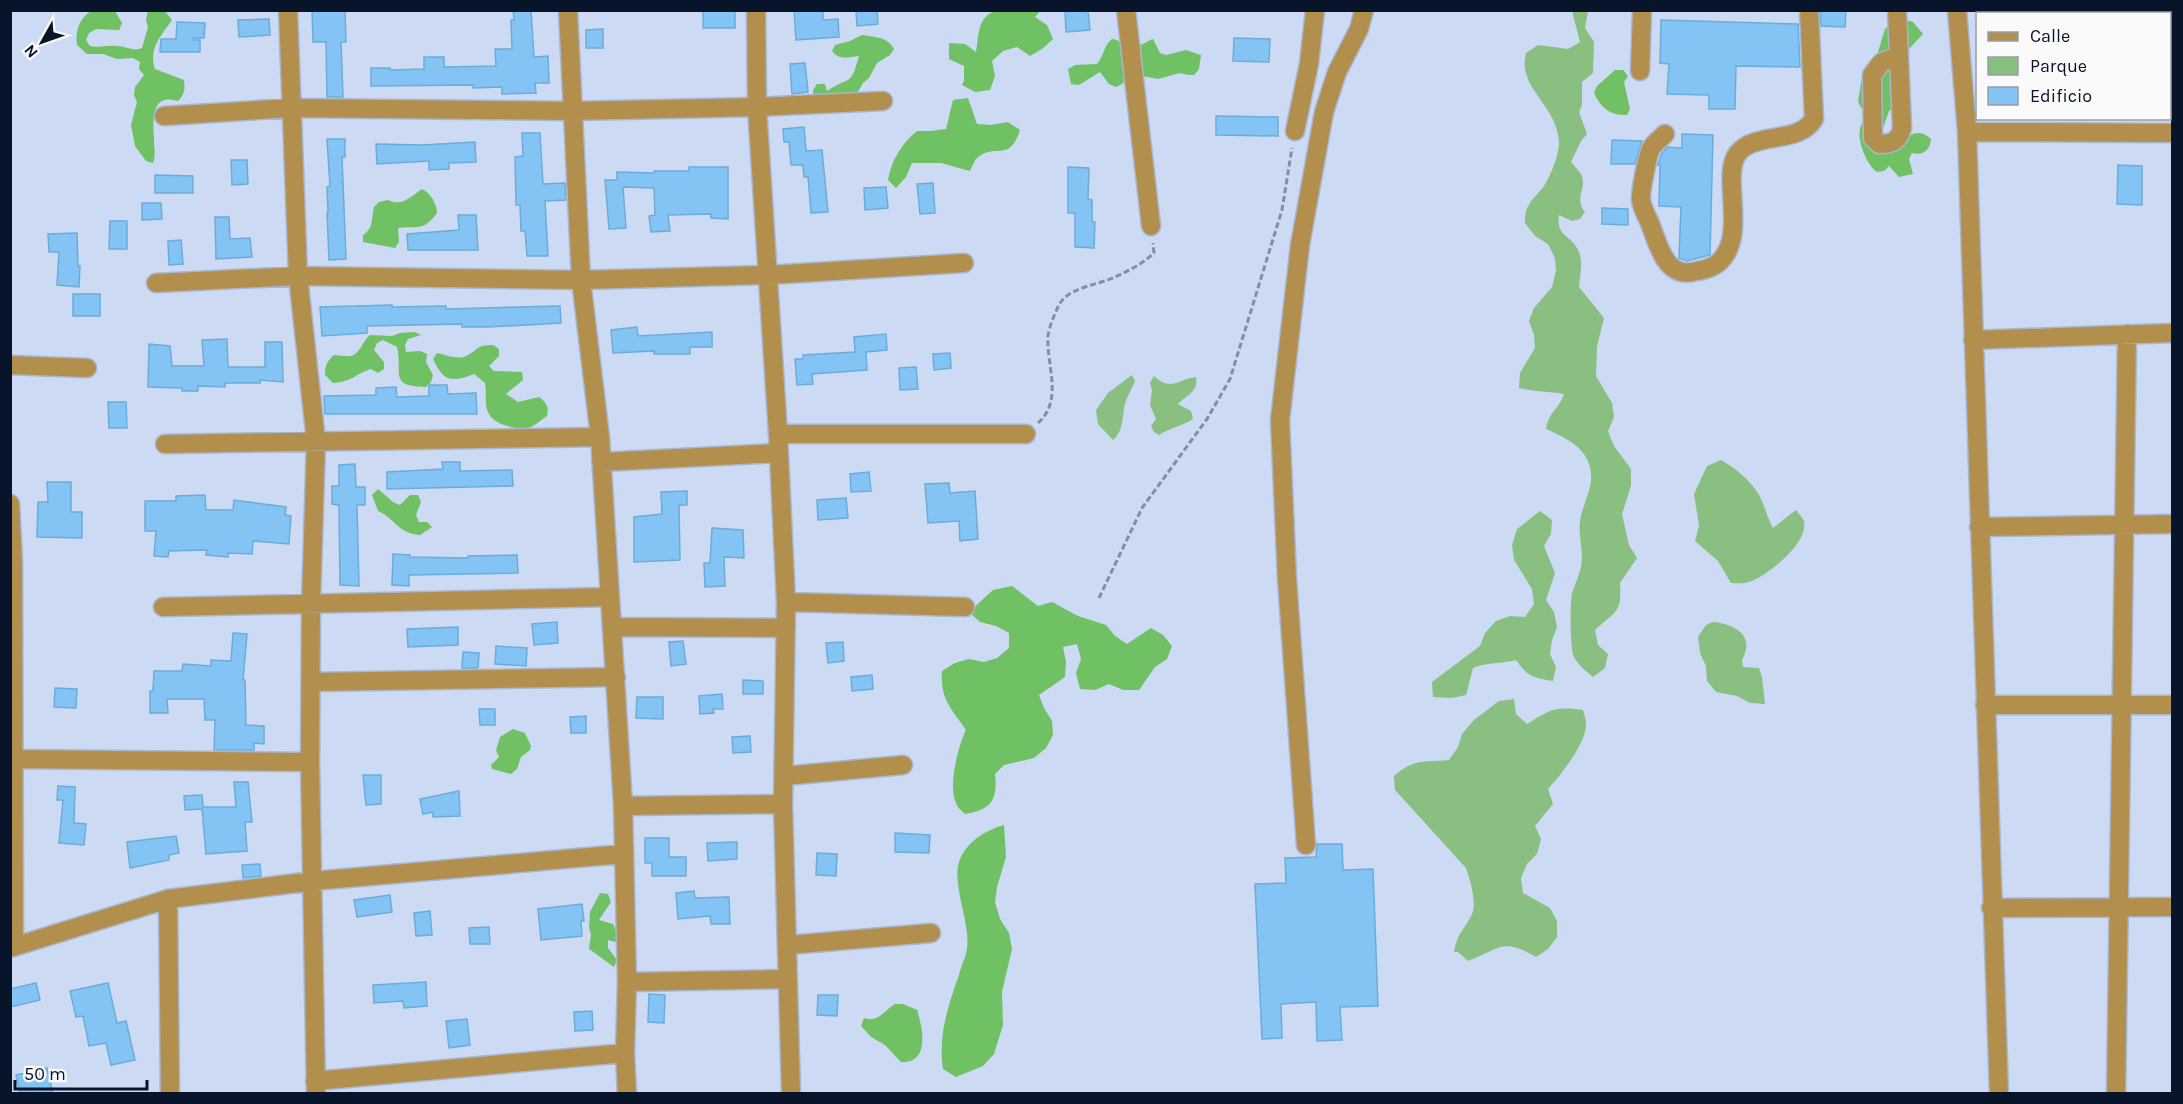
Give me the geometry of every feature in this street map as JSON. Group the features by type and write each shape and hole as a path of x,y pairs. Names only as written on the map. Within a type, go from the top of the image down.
{"street":[{"path":"288,10 298,276 316,441 311,603 310,762 316,1087 625,1053"},
{"path":"568,10 581,280 600,437 616,677 623,806 627,1094"},
{"path":"756,10 757,107 778,434 777,453 786,602 783,804 791,1094"},
{"path":"1126,10 1150,226"},
{"path":"1295,131 1309,64 1316,10"},
{"path":"1306,845 1287,579 1280,420 1300,245 1324,112 1337,72 1359,29 1364,10"},
{"path":"1640,71 1642,10"},
{"path":"1665,134 1650,148 1641,200 1662,257 1674,269 1688,274 1717,264 1727,252 1733,231 1733,171 1736,155 1744,147 1801,132 1809,127 1814,118 1809,10"},
{"path":"1897,10 1899,55"},
{"path":"1957,10 1967,132 1991,908 1999,1094"},
{"path":"164,116 290,108 573,111 757,107 883,100"},
{"path":"1967,132 2172,133"},
{"path":"156,283 298,276 581,280 768,275 964,263"},
{"path":"1973,340 2172,333"},
{"path":"2115,1094 2127,334"},
{"path":"10,365 87,368"},
{"path":"778,434 1026,434"},
{"path":"165,444 600,437"},
{"path":"601,462 777,453"},
{"path":"10,504 14,759 12,947 168,899 313,881 623,854"},
{"path":"1979,527 2172,524"},
{"path":"163,607 610,597"},
{"path":"786,602 965,607"},
{"path":"612,627 786,628"},
{"path":"311,682 616,677"},
{"path":"1985,705 2172,705"},
{"path":"14,759 310,762"},
{"path":"784,776 903,765"},
{"path":"623,806 783,804"},
{"path":"168,899 170,1094"},
{"path":"1991,908 2172,907"},
{"path":"788,945 931,933"},
{"path":"627,982 788,979"}],"path":[{"path":"1099,598 1142,508 1208,419 1230,378 1282,210 1295,131"},
{"path":"1026,434 1045,417 1051,400 1053,384 1048,334 1060,303 1078,289 1113,278 1141,264 1154,253 1150,226"}],"green space":[{"path":"92,10 115,11 122,23 119,30 96,29 89,33 86,40 93,47 142,48 148,27 146,20 148,11 165,11 172,20 154,49 153,62 155,69 184,80 184,89 178,101 166,100 159,104 155,112 153,163 146,161 135,146 131,125 137,102 134,95 135,87 144,75 139,69 140,62 133,58 117,59 103,54 87,54 77,45 79,26"},
{"path":"996,11 1040,11 1035,17 1047,25 1053,39 1030,56 1017,47 1003,51 992,61 995,76 990,90 975,92 962,85 964,66 949,59 949,43 965,44 976,52 982,22 985,17"},
{"path":"1572,11 1588,11 1585,28 1594,42 1593,73 1582,82 1582,105 1579,112 1587,134 1571,162 1583,179 1580,202 1585,212 1580,219 1572,221 1559,215 1559,227 1579,252 1581,267 1579,287 1604,318 1597,346 1596,376 1612,403 1614,417 1608,431 1614,446 1631,469 1631,486 1622,514 1629,545 1637,558 1620,583 1620,601 1616,611 1595,630 1598,645 1608,654 1605,668 1593,677 1580,666 1574,657 1571,626 1572,593 1582,561 1580,521 1590,485 1591,470 1588,461 1578,447 1546,429 1549,418 1564,394 1519,388 1520,373 1535,348 1534,335 1529,321 1534,308 1552,287 1556,271 1555,258 1548,244 1535,236 1525,223 1525,213 1544,186 1559,147 1557,129 1552,117 1527,77 1526,53 1538,45 1568,49 1580,42"},
{"path":"1906,20 1913,22 1923,34 1908,50 1895,107 1889,111 1882,131 1892,142 1898,144 1918,133 1931,139 1925,151 1919,154 1912,153 1909,159 1913,174 1899,177 1889,166 1884,171 1877,172 1866,158 1859,134 1866,116 1858,102 1863,70 1878,52 1885,29 1891,23"},
{"path":"862,35 885,40 894,49 890,55 877,63 855,97 848,99 833,94 813,97 813,90 817,84 825,84 827,91 851,77 859,56 841,57 832,51 835,45"},
{"path":"1112,39 1134,47 1153,39 1160,53 1166,55 1186,50 1201,55 1199,69 1194,75 1180,73 1158,79 1142,76 1127,79 1116,87 1109,84 1100,72 1079,85 1071,84 1068,69 1075,65 1097,64"},
{"path":"1615,70 1623,70 1628,76 1624,82 1630,109 1627,115 1607,110 1594,93 1597,86"},
{"path":"968,98 977,124 991,125 1008,122 1020,130 1016,140 1007,150 990,152 976,159 970,171 941,163 912,163 906,177 896,188 888,180 889,173 898,153 907,141 917,131 946,129 953,100"},
{"path":"422,189 428,193 436,205 437,213 432,219 423,226 398,228 399,242 395,248 363,242 363,235 371,226 374,207 379,202 388,200 402,202"},
{"path":"415,332 421,335 408,339 405,345 406,352 420,351 427,354 426,362 433,375 426,387 406,384 402,381 397,347 383,340 377,343 374,350 384,362 384,369 378,373 371,369 345,381 333,383 325,375 327,364 334,355 353,355 370,335 392,336"},
{"path":"493,345 499,349 499,356 489,366 494,371 522,372 523,380 506,394 518,402 539,397 547,405 547,416 531,427 500,424 491,417 487,409 485,383 474,374 459,379 444,376 433,359 437,353 459,358 480,347"},
{"path":"1132,375 1135,381 1126,401 1121,428 1113,440 1098,424 1096,410 1108,393"},
{"path":"1154,376 1170,384 1196,377 1194,390 1178,404 1191,411 1193,419 1159,435 1151,426 1156,419 1150,405 1152,390 1150,383"},
{"path":"1721,460 1739,472 1755,489 1773,528 1796,510 1804,521 1804,530 1800,539 1785,558 1757,579 1747,583 1731,583 1718,561 1695,541 1699,526 1694,494 1707,466"},
{"path":"378,489 400,505 410,495 418,495 421,502 416,515 419,522 427,522 432,527 420,535 401,529 378,511 372,495"},
{"path":"1540,511 1552,520 1551,534 1544,546 1555,573 1546,600 1554,612 1557,627 1550,654 1556,667 1553,681 1531,675 1516,660 1473,668 1466,695 1452,698 1433,697 1432,682 1480,646 1485,633 1496,621 1510,616 1525,617 1534,604 1532,589 1514,560 1512,545 1517,529"},
{"path":"1012,586 1038,606 1052,602 1078,616 1106,625 1115,636 1127,644 1151,628 1163,635 1172,646 1167,659 1155,667 1139,690 1123,690 1109,684 1095,690 1080,689 1076,673 1081,659 1077,644 1063,647 1066,662 1065,677 1039,695 1052,721 1053,735 1046,748 1034,758 1004,765 995,774 995,791 991,802 981,810 965,814 957,804 953,787 957,756 966,730 945,696 942,671 955,663 969,659 984,662 997,658 1009,648 1009,633 996,626 980,622 969,612 993,590"},
{"path":"1713,622 1735,628 1745,638 1746,651 1742,660 1743,667 1759,668 1765,704 1750,703 1737,696 1716,692 1707,681 1706,666 1700,653 1698,637 1706,625"},
{"path":"1514,699 1516,714 1527,724 1547,712 1558,709 1583,710 1586,720 1585,731 1578,749 1548,789 1553,804 1535,826 1541,839 1537,854 1527,864 1521,878 1523,893 1550,908 1557,921 1557,937 1548,949 1536,957 1508,946 1468,961 1458,952 1454,952 1459,935 1472,914 1474,904 1466,868 1395,790 1394,776 1413,764 1449,760 1458,747 1462,734 1474,720 1499,701"},
{"path":"513,729 525,733 531,746 530,750 521,757 517,769 511,774 492,769 491,765 499,757 496,750 500,737"},
{"path":"1004,825 1006,857 995,902 1000,919 1009,933 1012,949 1002,992 1003,1025 994,1054 983,1066 956,1077 943,1069 942,1044 948,1009 967,948 966,926 957,877 958,866 964,851 974,841 985,833"},
{"path":"600,893 608,894 611,902 599,920 613,924 619,936 615,942 608,940 608,948 617,960 614,967 589,949 590,912"},
{"path":"895,1004 903,1004 917,1010 919,1017 922,1044 917,1057 910,1061 901,1062 885,1045 871,1037 861,1026 864,1018 877,1018"}],"building":[{"path":"312,10 345,10 346,42 341,42 343,97 327,97 326,42 313,42"},
{"path":"513,10 531,10 534,57 548,56 549,83 535,83 536,93 502,94 502,87 473,88 473,85 371,86 371,68 424,69 424,57 444,57 444,67 496,66 495,49 512,49"},
{"path":"703,10 735,10 735,28 703,28"},
{"path":"794,10 823,10 823,20 838,19 839,37 796,40"},
{"path":"856,10 877,10 878,24 857,26"},
{"path":"1065,10 1088,10 1090,30 1066,32"},
{"path":"1820,10 1846,10 1845,27 1821,26"},
{"path":"269,19 270,35 239,37 238,20"},
{"path":"1661,20 1798,24 1800,67 1736,66 1735,109 1709,109 1709,95 1667,94 1669,64 1660,63"},
{"path":"177,22 205,23 204,38 194,38 194,40 200,40 200,52 160,52 161,39 176,39"},
{"path":"603,29 603,48 586,48 586,30"},
{"path":"1234,38 1270,39 1269,62 1233,61"},
{"path":"805,63 808,92 792,94 790,64"},
{"path":"1216,116 1278,117 1278,136 1216,135"},
{"path":"804,127 806,151 822,150 828,212 811,213 808,177 804,177 803,165 791,165 789,142 784,142 783,129"},
{"path":"522,133 540,133 543,184 565,183 566,200 545,201 548,256 527,256 525,231 521,231 520,205 516,205 515,157 523,156"},
{"path":"1682,134 1713,135 1710,255 1687,261 1679,258 1681,207 1659,206 1660,165 1658,165 1661,155 1667,147 1682,148"},
{"path":"327,139 345,139 345,157 342,157 346,259 329,260 327,187 330,186"},
{"path":"1612,140 1642,141 1635,164 1611,164"},
{"path":"475,142 476,162 449,163 449,169 429,170 429,161 377,164 376,144 422,145"},
{"path":"231,160 247,160 248,184 232,185"},
{"path":"2118,165 2142,166 2142,205 2117,204"},
{"path":"689,167 728,167 728,219 711,218 711,214 668,215 670,231 651,232 649,216 655,215 654,188 623,187 626,228 609,229 605,180 617,180 617,172 689,171"},
{"path":"1068,167 1089,168 1088,199 1092,200 1092,222 1095,222 1094,248 1075,247 1075,213 1068,213"},
{"path":"155,175 193,176 193,193 155,193"},
{"path":"933,183 935,213 920,214 917,184"},
{"path":"886,187 888,208 865,210 864,188"},
{"path":"142,203 161,203 162,219 142,220"},
{"path":"1602,208 1628,209 1628,225 1602,224"},
{"path":"458,215 476,215 478,250 408,250 407,234 459,230"},
{"path":"215,217 229,217 230,239 250,238 252,257 216,259"},
{"path":"110,221 127,221 127,249 109,249"},
{"path":"77,233 79,287 57,285 59,252 49,252 48,234"},
{"path":"181,240 183,264 169,265 168,241"},
{"path":"73,294 100,294 100,316 73,316"},
{"path":"392,305 392,307 446,306 446,309 560,306 561,323 488,327 462,327 462,324 367,326 367,333 322,336 320,307"},
{"path":"637,327 638,336 712,332 712,347 690,347 690,354 654,354 654,351 613,353 611,330"},
{"path":"886,334 887,350 866,352 867,370 812,374 813,384 797,385 795,359 803,359 803,355 855,352 854,337"},
{"path":"227,339 228,367 265,367 265,342 282,342 283,382 260,380 260,383 225,383 225,387 198,386 198,391 148,387 149,344 170,346 172,366 204,366 202,340"},
{"path":"950,353 951,368 934,370 933,354"},
{"path":"916,367 918,389 900,390 899,368"},
{"path":"429,385 447,385 448,394 476,393 477,414 325,414 324,396 376,395 376,388 396,387 397,397 429,396"},
{"path":"108,402 126,402 127,428 109,428"},
{"path":"442,462 460,462 460,471 512,470 513,486 387,489 387,472 443,469"},
{"path":"355,464 356,487 365,487 365,505 357,505 359,586 340,585 339,505 332,504 332,486 339,486 339,465"},
{"path":"869,472 871,491 851,492 850,474"},
{"path":"47,482 71,482 71,512 82,512 82,538 37,537 38,502 48,502"},
{"path":"949,483 950,493 975,491 978,539 960,541 959,521 928,523 925,484"},
{"path":"687,491 687,505 679,505 680,560 634,562 634,517 662,514 661,492"},
{"path":"205,495 206,510 233,510 234,500 286,507 285,515 291,516 289,544 253,541 252,554 228,553 228,557 206,555 207,550 169,551 168,557 154,556 156,531 145,531 145,501 176,501 176,496"},
{"path":"846,498 848,518 818,520 817,500"},
{"path":"712,528 743,530 744,558 724,557 725,586 705,587 704,563 710,563"},
{"path":"393,554 410,555 410,557 468,558 468,556 517,555 518,573 409,575 409,586 392,585"},
{"path":"557,622 558,643 534,645 532,624"},
{"path":"458,627 458,645 408,647 407,629"},
{"path":"233,633 247,634 243,680 245,680 246,725 264,726 264,744 254,743 254,750 214,750 215,720 205,720 204,699 167,699 168,713 150,713 150,691 153,691 154,671 182,671 183,664 211,666 211,660 231,661"},
{"path":"683,641 686,664 671,666 669,642"},
{"path":"843,642 844,661 828,663 826,643"},
{"path":"496,646 527,648 526,666 495,664"},
{"path":"463,652 479,653 478,668 462,668"},
{"path":"872,675 873,689 852,691 851,677"},
{"path":"743,680 763,681 763,694 743,694"},
{"path":"55,688 77,689 76,708 54,707"},
{"path":"722,694 723,709 713,709 714,713 700,714 699,696"},
{"path":"637,697 663,697 663,719 636,718"},
{"path":"479,709 495,709 495,725 480,725"},
{"path":"586,716 586,733 571,733 570,717"},
{"path":"750,736 751,752 733,753 732,737"},
{"path":"363,775 381,775 381,804 366,805"},
{"path":"234,782 248,782 252,822 245,822 247,851 206,854 202,809 185,810 184,796 202,795 203,807 236,807"},
{"path":"58,786 75,787 74,823 86,824 84,845 59,843 63,800 57,800"},
{"path":"459,791 460,816 433,817 433,812 423,814 420,799"},
{"path":"895,833 930,835 929,853 895,852"},
{"path":"176,836 179,853 169,855 169,860 130,868 127,842"},
{"path":"645,838 669,838 669,857 686,857 686,876 652,876 652,863 645,863"},
{"path":"737,842 737,859 708,861 707,843"},
{"path":"1317,844 1342,844 1343,870 1373,869 1378,1006 1340,1007 1342,1040 1317,1041 1316,1002 1281,1004 1282,1038 1262,1039 1255,884 1286,883 1285,858 1316,857"},
{"path":"817,853 837,854 836,876 816,875"},
{"path":"260,864 261,876 243,878 242,865"},
{"path":"694,891 695,898 729,897 730,924 711,924 710,916 678,919 676,893"},
{"path":"390,895 392,912 357,917 354,900"},
{"path":"582,904 584,921 581,921 582,936 541,940 538,909"},
{"path":"430,911 432,935 416,936 414,913"},
{"path":"489,927 490,944 470,944 469,928"},
{"path":"426,982 427,1006 404,1008 403,1001 374,1003 373,985"},
{"path":"36,983 40,1000 10,1007 10,989"},
{"path":"108,983 117,1023 126,1021 135,1060 111,1065 106,1043 89,1046 83,1016 76,1017 70,991"},
{"path":"649,994 665,995 664,1023 648,1022"},
{"path":"818,995 838,995 837,1016 817,1015"},
{"path":"592,1011 593,1030 575,1031 574,1012"},
{"path":"467,1019 470,1045 449,1048 446,1021"},
{"path":"47,1068 53,1094 20,1094 16,1075"}]}
